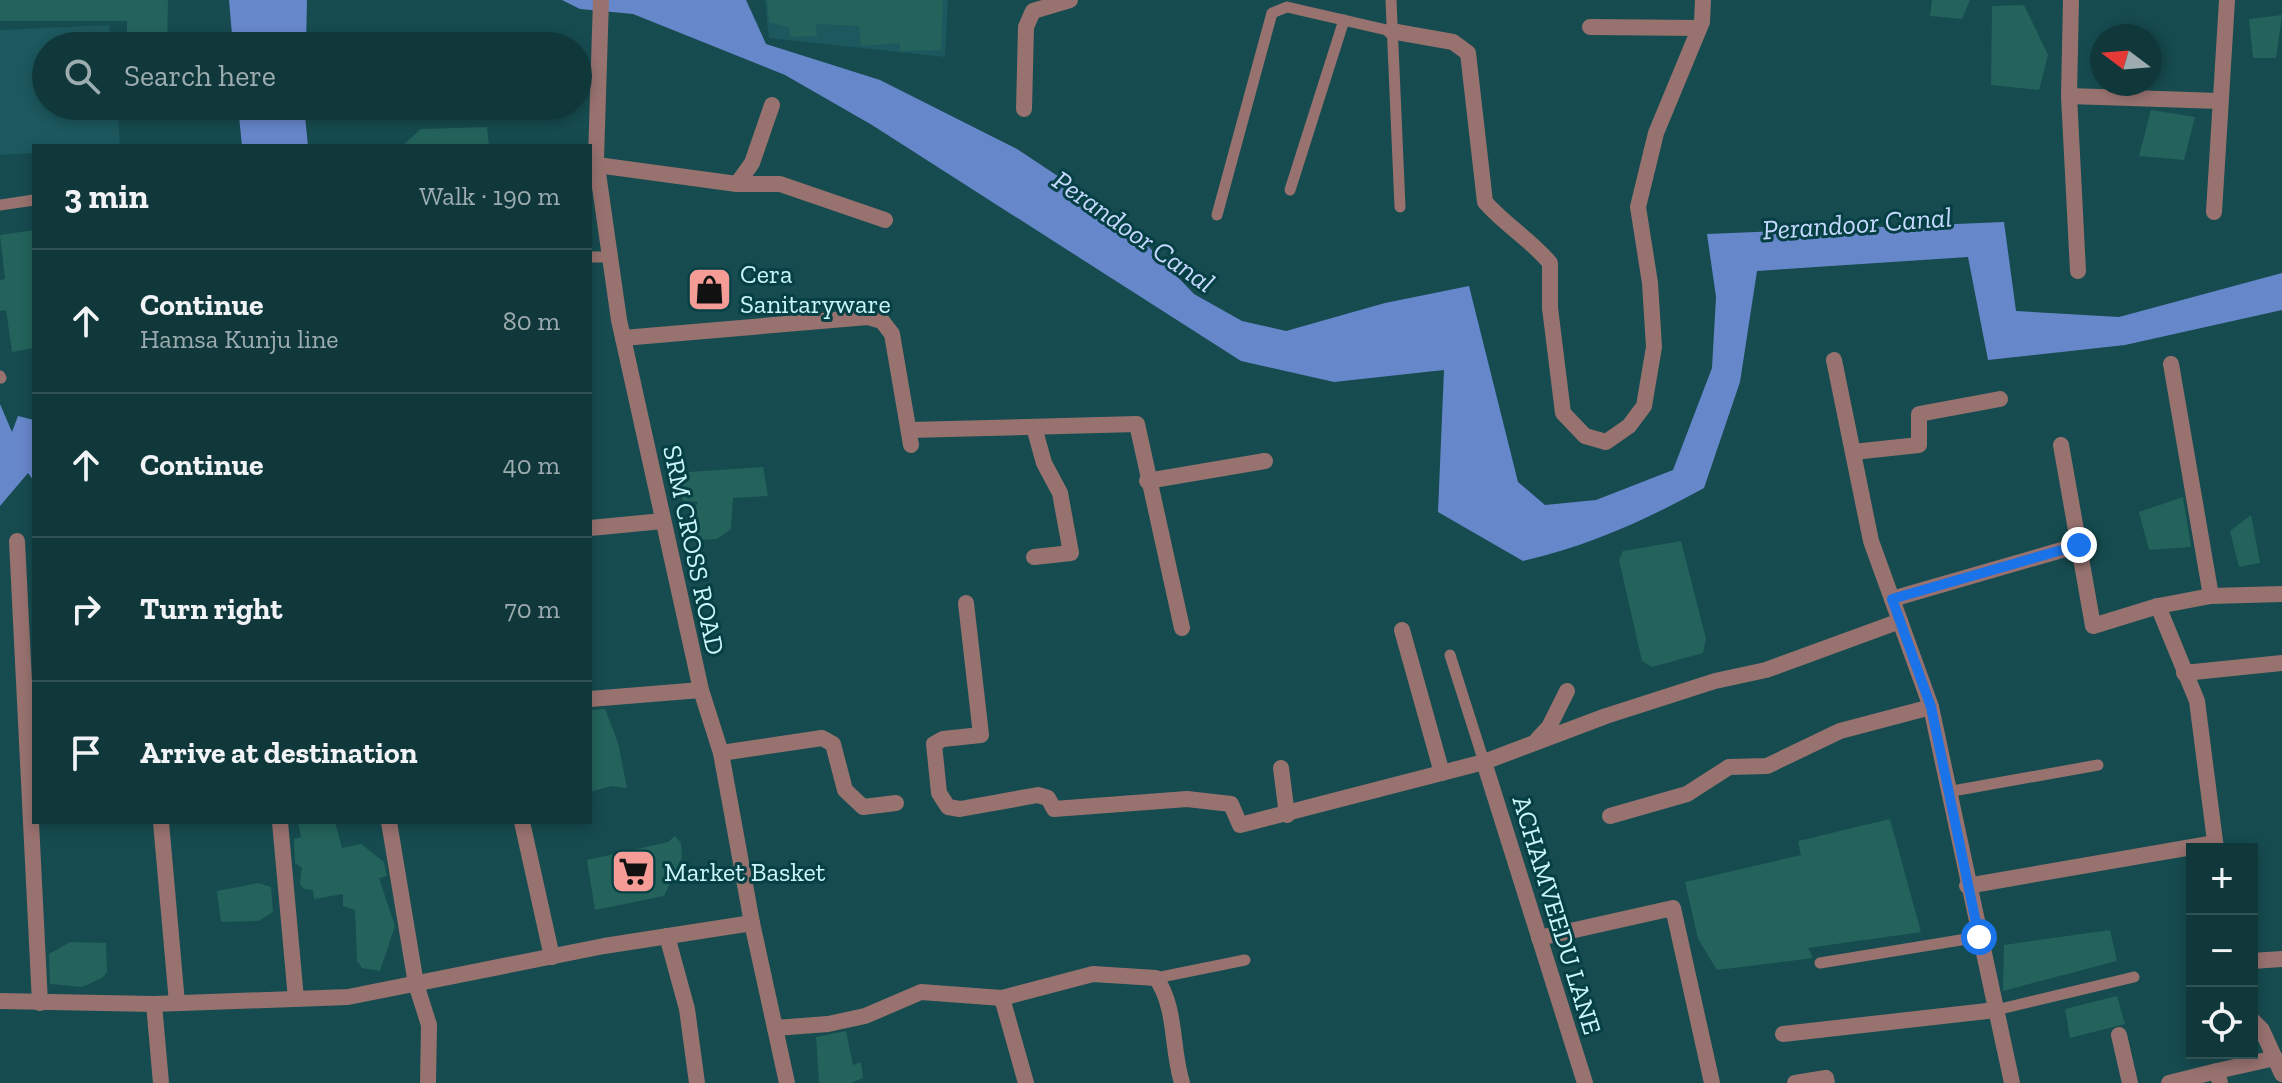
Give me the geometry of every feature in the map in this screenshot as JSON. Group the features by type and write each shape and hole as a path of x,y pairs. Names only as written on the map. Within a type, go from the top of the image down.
{"street":[{"name":"SRM CROSS ROAD","path":"601,0 597,165 623,338 701,690 721,753 752,923 787,1083"},
{"path":"1024,109 1026,27 1033,11 1070,0"},
{"path":"1391,31 1453,42 1468,53 1485,202 1497,216 1530,239 1550,263 1550,308 1563,413 1585,436 1606,442 1629,426 1644,406 1654,347 1650,283 1638,207 1656,133 1701,25 1703,0"},
{"path":"2071,0 2069,96 2078,271"},
{"path":"2214,212 2227,0"},
{"path":"1590,27 1701,25"},
{"path":"2069,96 2220,101"},
{"path":"737,184 752,163 772,105"},
{"path":"597,165 737,184 780,184 885,220"},
{"path":"623,338 868,317 882,321 892,334 910,438 1034,427 1137,424 1147,481 1182,628"},
{"path":"1834,360 1871,541 1931,707 1967,886 2012,1083"},
{"path":"2171,364 2211,596"},
{"path":"1853,452 1919,445 1919,414 2000,399"},
{"path":"1034,427 1044,463 1060,493 1071,553 1034,557"},
{"path":"2061,445 2093,626 2158,606 2211,596 2282,594"},
{"path":"1147,481 1265,461"},
{"path":"592,528 663,521"},
{"path":"17,541 32,776"},
{"path":"1892,599 2079,545"},
{"path":"0,578 19,574"},
{"path":"966,603 981,735 943,739 932,749 939,793 948,807 960,809 1038,795 1048,798 1054,809 1187,799 1231,804 1240,825 1484,762 1715,681 1766,670 1900,621"},
{"path":"2158,606 2197,701 2215,843"},
{"path":"1402,630 1442,773"},
{"path":"2184,673 2282,663"},
{"path":"592,699 701,690"},
{"path":"1533,744 1549,727 1567,691"},
{"path":"1610,816 1687,794 1729,767 1767,766 1840,731 1931,707"},
{"path":"721,753 822,738 833,744 845,790 863,807 896,803"},
{"name":"ACHAMVEEDU LANE","path":"1484,762 1585,1083"},
{"path":"1281,768 1287,815"},
{"path":"34,824 40,1003"},
{"path":"161,824 177,1003"},
{"path":"280,824 296,999"},
{"path":"389,824 416,984 429,1025 428,1083"},
{"path":"522,824 552,957"},
{"path":"1967,886 2186,851"},
{"path":"1539,938 1673,908 1712,1083"},
{"path":"0,1001 154,1004 348,997 552,957 752,923"},
{"path":"667,936 687,1009 697,1083"},
{"path":"2258,961 2282,959"},
{"path":"775,1028 828,1024 865,1016 921,992 1002,998 1093,974 1156,978 1168,995 1176,1064 1182,1083"},
{"path":"1002,998 1026,1083"},
{"path":"154,1004 161,1083"},
{"path":"1783,1034 1996,1010"},
{"path":"2258,1026 2282,1074"},
{"path":"2119,1035 2130,1083"},
{"path":"2169,1083 2219,1077 2275,1058"},
{"path":"1795,1083 1826,1078 1827,1083"}],"lane":[{"path":"1391,0 1400,207"},
{"path":"1217,215 1272,13 1287,7 1391,31"},
{"path":"1290,190 1344,20"},
{"path":"0,205 32,200"},
{"path":"592,257 610,257"},
{"path":"1450,655 1484,762"},
{"path":"1947,792 2098,765"},
{"path":"1820,963 1979,937"},
{"path":"1156,978 1245,960"},
{"path":"1996,1010 2134,977"}],"shaded area":[{"path":"765,0 948,0 945,57 769,38"},
{"path":"109,25 110,32 32,32 32,120 118,120 120,144 32,144 32,153 0,155 0,30"}],"water":[{"path":"229,0 307,0 306,32 232,32"},
{"path":"562,0 746,0 766,44 880,80 1017,149 1121,218 1194,294 1242,321 1286,331 1385,303 1469,286 1518,482 1545,505 1596,500 1673,470 1712,368 1716,297 1707,234 2004,222 2016,311 2119,317 2282,273 2282,310 2125,345 1988,360 1968,257 1757,271 1740,382 1704,488 1616,531 1523,561 1438,512 1444,370 1334,382 1241,361 872,125 785,75 633,14 580,9"},
{"path":"239,120 305,120 308,144 242,144"},
{"path":"0,404 12,432 18,416 32,420 32,478 28,473 0,506"}],"building":[{"path":"0,0 168,0 167,32 127,32 127,21 0,21"},
{"path":"767,0 943,0 941,50 900,51 900,43 861,46 859,26 816,24 817,36 790,37 790,28 769,22"},
{"path":"1932,0 1970,0 1962,19 1930,16"},
{"path":"2024,5 2048,55 2039,90 1991,85 1992,6"},
{"path":"2282,15 2276,58 2253,58 2249,19"},
{"path":"2151,110 2195,117 2184,160 2139,156"},
{"path":"487,127 489,144 404,144 421,129"},
{"path":"32,230 32,348 12,352 6,310 0,311 0,280 5,279 0,235"},
{"path":"763,467 768,496 733,498 731,529 717,539 697,540 684,526 698,502 683,501 677,476 689,472"},
{"path":"2183,497 2191,547 2149,550 2139,512"},
{"path":"2251,515 2260,563 2239,567 2230,531"},
{"path":"1681,541 1706,639 1703,653 1652,667 1642,661 1619,560 1623,551"},
{"path":"605,709 618,743 627,788 612,786 592,791 592,710"},
{"path":"1890,819 1921,932 1808,948 1813,958 1717,970 1698,939 1685,882 1801,855 1798,841"},
{"path":"298,824 336,824 342,848 361,844 384,862 387,876 379,878 395,926 380,971 362,968 357,961 355,910 343,906 343,894 314,899 313,890 304,889 300,884 302,868 295,863 294,839 301,837"},
{"name":"Market Basket","path":"675,836 681,843 682,857 664,896 595,910 587,860 668,842"},
{"path":"258,883 271,887 273,912 258,921 221,922 217,891"},
{"path":"2110,930 2117,961 2003,991 2004,945"},
{"path":"70,942 106,943 107,972 102,978 82,987 50,984 49,954"},
{"path":"2117,996 2125,1024 2070,1038 2065,1009"},
{"path":"846,1031 853,1065 861,1062 863,1078 851,1083 819,1083 816,1037"}],"place":[{"name":"Cera Sanitaryware","path":"709,289"},
{"name":"Market Basket","path":"633,872"}],"route":[{"path":"1979,937 1931,707 1892,599 2079,545"}],"water label":[{"name":"Perandoor Canal","path":"1857,223"},
{"name":"Perandoor Canal","path":"1134,231"}]}
